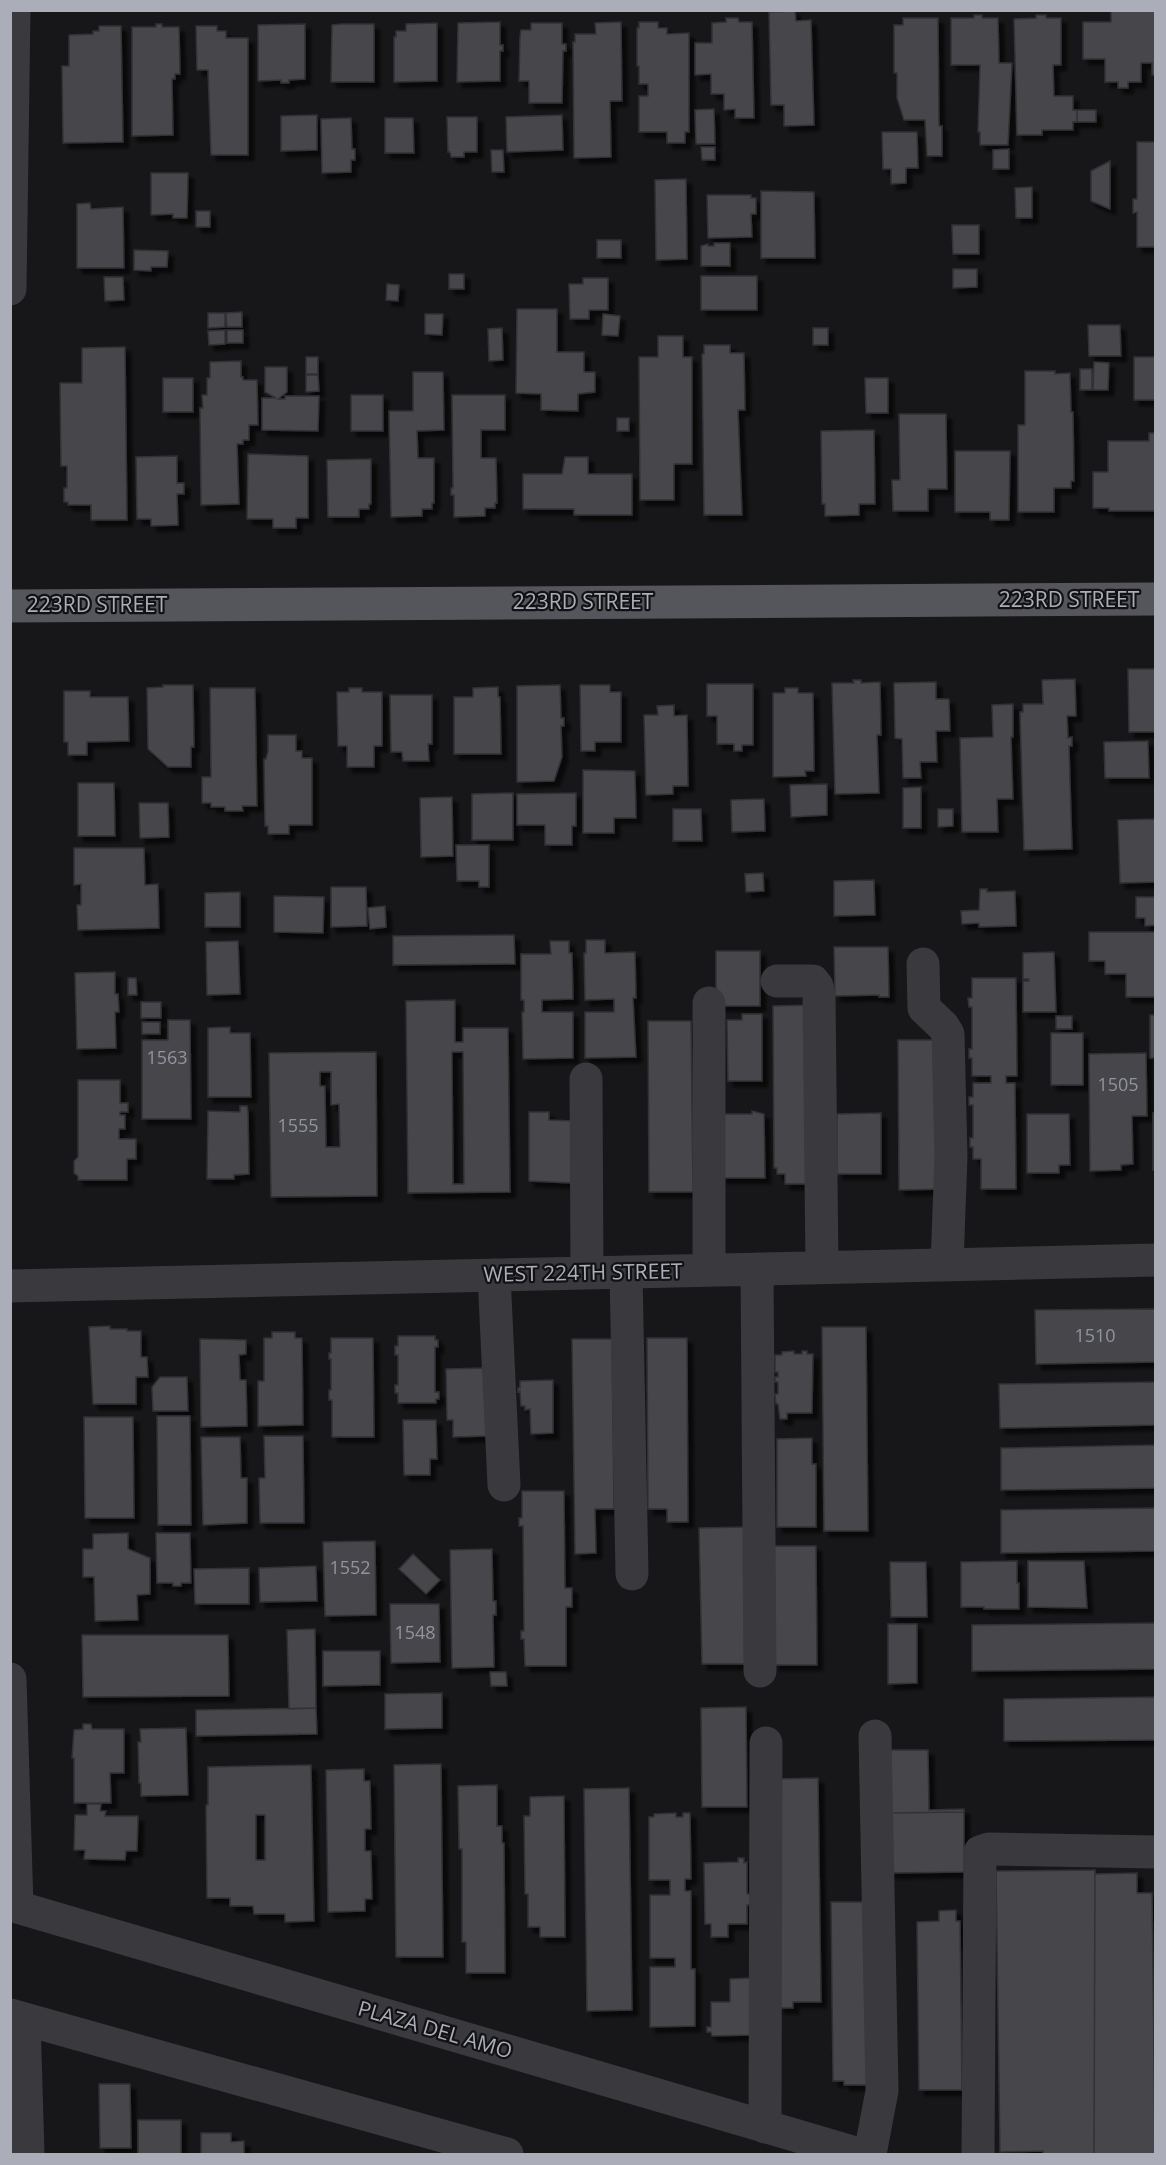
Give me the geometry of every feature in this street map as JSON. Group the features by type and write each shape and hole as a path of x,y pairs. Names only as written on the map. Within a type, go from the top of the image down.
{"main road":[{"name":"223RD STREET","path":"10,606 1155,599"}],"street":[{"path":"10,289 14,10"},
{"path":"923,964 924,1008 943,1026 948,1035 951,1157 947,1264"},
{"path":"777,981 813,981 817,986 819,996 822,1267"},
{"path":"709,1003 709,1270"},
{"path":"586,1079 587,1273"},
{"name":"WEST 224TH STREET","path":"10,1286 1155,1260"},
{"path":"757,1269 760,1671"},
{"path":"626,1272 632,1574"},
{"path":"494,1275 504,1485"},
{"path":"10,1679 14,1905"},
{"path":"870,2154 882,2091 875,1736"},
{"path":"765,2127 766,1743"},
{"path":"978,2154 980,1852 989,1849 1155,1852"},
{"name":"PLAZA DEL AMO","path":"14,1905 859,2154"},
{"path":"28,2154 17,2017 507,2154"}],"building":[{"path":"1111,10 1156,10 1156,75 1152,75 1152,63 1141,63 1141,82 1128,82 1128,88 1118,88 1118,82 1105,82 1105,59 1083,59 1083,22 1111,22"},
{"path":"795,11 796,21 811,20 814,125 784,126 784,105 771,105 769,12"},
{"path":"974,15 982,15 982,18 998,18 999,63 1012,63 1008,145 980,145 980,132 978,132 980,65 951,65 951,18 974,18"},
{"path":"1036,15 1061,18 1061,65 1053,65 1054,96 1073,96 1073,110 1077,110 1077,122 1073,122 1073,130 1042,130 1042,135 1017,135 1014,19 1036,18"},
{"path":"726,18 738,18 739,22 752,22 754,118 735,118 735,109 724,110 724,94 711,94 711,74 695,75 695,43 712,43 712,23 726,22"},
{"path":"903,18 938,18 939,126 942,126 942,156 927,156 925,120 904,120 897,98 897,73 894,73 894,25 903,25"},
{"path":"500,22 500,45 503,45 503,51 500,51 500,81 457,82 458,23"},
{"path":"621,22 622,101 610,101 611,157 574,158 573,42 575,42 575,34 596,34 595,23"},
{"path":"639,22 658,22 658,28 667,28 667,34 689,33 689,132 685,132 685,143 667,143 667,132 639,132 639,96 648,96 648,84 639,84 637,28 639,28"},
{"path":"437,23 437,81 394,82 396,31 406,31 406,24"},
{"path":"531,23 562,23 562,44 566,44 566,51 563,51 562,103 529,103 529,81 519,81 521,30 531,30"},
{"path":"156,24 162,24 162,27 179,27 180,74 175,74 175,79 172,79 173,135 132,136 132,27 156,27"},
{"path":"305,24 305,79 289,80 289,83 281,83 281,80 258,81 258,25"},
{"path":"374,24 374,82 331,82 332,25"},
{"path":"99,26 121,26 123,142 63,143 62,66 69,66 69,35 93,34 93,31 99,31"},
{"path":"196,26 217,26 217,31 226,31 226,38 248,38 248,155 211,155 208,70 197,70"},
{"path":"714,109 715,144 696,144 695,110"},
{"path":"1077,110 1096,110 1096,122 1077,122"},
{"path":"317,115 317,150 281,151 281,116"},
{"path":"562,115 563,150 507,152 506,117"},
{"path":"447,117 477,117 477,152 464,152 464,157 451,157 448,152"},
{"path":"351,118 352,149 355,149 355,160 351,160 351,172 322,173 321,119"},
{"path":"385,118 413,118 414,153 385,153"},
{"path":"882,132 917,132 918,168 906,168 906,183 891,184 891,169 883,169"},
{"path":"1137,142 1156,142 1156,247 1137,247 1137,212 1133,213 1133,199 1137,199"},
{"path":"701,147 715,147 715,160 702,160"},
{"path":"1009,149 1009,169 993,169 993,150"},
{"path":"491,150 503,150 504,172 492,172"},
{"path":"1110,161 1110,209 1091,201 1091,171"},
{"path":"151,173 188,173 187,218 173,218 173,214 151,215"},
{"path":"686,179 687,259 656,260 655,180"},
{"path":"1032,187 1032,218 1016,218 1015,188"},
{"path":"761,191 814,192 815,258 761,258"},
{"path":"707,195 751,195 751,198 756,198 756,214 751,214 752,237 708,238"},
{"path":"90,203 91,209 123,207 124,268 77,268 77,204"},
{"path":"196,211 210,211 210,227 196,227"},
{"path":"952,225 979,225 979,254 953,254"},
{"path":"597,240 621,240 621,258 597,258"},
{"path":"714,243 730,243 730,266 701,266 701,246 708,244 708,246 714,246"},
{"path":"134,250 168,251 167,267 151,267 151,271 134,270"},
{"path":"953,269 977,269 977,287 953,288"},
{"path":"449,274 464,274 464,289 449,289"},
{"path":"701,276 757,276 757,310 701,310"},
{"path":"104,277 123,277 124,300 105,301"},
{"path":"583,278 608,278 608,310 589,310 589,319 570,319 569,284 583,284"},
{"path":"387,284 399,285 398,301 386,300"},
{"path":"517,309 557,309 557,352 584,352 584,372 595,372 595,392 578,394 578,411 541,410 541,394 516,393"},
{"path":"242,312 242,327 227,327 226,313"},
{"path":"208,313 225,313 225,327 208,328"},
{"path":"425,314 443,314 442,335 425,334"},
{"path":"603,314 620,316 618,336 602,335"},
{"path":"1088,325 1120,325 1121,356 1089,356"},
{"path":"502,328 503,360 489,361 488,329"},
{"path":"813,328 828,328 828,345 813,345"},
{"path":"225,330 225,344 209,345 208,331"},
{"path":"227,330 243,330 243,343 227,343"},
{"path":"658,336 683,336 683,357 692,357 692,464 674,464 674,500 640,500 639,357 658,357"},
{"path":"704,345 730,345 730,353 744,353 745,410 738,410 742,515 704,515 702,354 704,354"},
{"path":"125,347 127,520 91,520 91,505 68,505 68,502 64,502 64,488 67,488 67,466 61,466 60,383 82,383 82,348"},
{"path":"306,357 318,357 318,374 306,374"},
{"path":"1134,357 1156,357 1156,400 1134,400"},
{"path":"241,361 243,380 257,380 258,425 249,425 249,440 243,440 243,444 237,444 239,504 201,505 200,408 203,408 202,395 207,395 210,362"},
{"path":"1094,362 1109,363 1108,390 1093,390"},
{"path":"265,367 287,367 287,392 278,399 285,399 285,396 319,396 318,431 262,430 262,398 276,398 265,392"},
{"path":"1080,369 1092,369 1092,390 1080,390"},
{"path":"1025,371 1070,373 1074,481 1071,481 1071,488 1054,488 1054,512 1018,512 1018,425 1025,425"},
{"path":"413,372 443,372 444,430 417,431 418,458 434,458 434,503 432,503 432,509 422,509 422,516 391,517 389,411 413,411"},
{"path":"306,375 318,375 319,391 306,392"},
{"path":"163,378 193,378 193,412 163,412"},
{"path":"865,378 888,378 888,413 866,413"},
{"path":"351,395 383,395 383,431 351,431"},
{"path":"452,395 505,395 505,430 481,430 481,458 496,458 497,503 495,503 495,508 485,508 485,516 454,517 454,495 451,495 451,488 453,488"},
{"path":"899,414 946,414 947,489 928,489 928,511 893,511 892,480 900,480"},
{"path":"617,418 629,418 629,431 617,431"},
{"path":"874,430 875,504 859,504 859,515 825,516 825,504 822,504 821,431"},
{"path":"1149,433 1156,433 1156,511 1109,511 1109,508 1093,508 1093,472 1108,472 1108,441 1149,441"},
{"path":"955,451 1010,451 1009,520 990,520 990,512 955,512"},
{"path":"248,454 308,456 308,518 296,518 296,528 273,528 273,519 247,519"},
{"path":"177,456 177,483 184,483 184,494 177,494 178,525 151,526 151,519 137,519 136,457"},
{"path":"565,457 588,457 588,474 632,474 632,515 574,515 574,509 523,509 523,474 562,474"},
{"path":"371,459 369,509 359,509 359,517 328,517 327,460"},
{"path":"1128,669 1156,669 1156,732 1129,732"},
{"path":"1075,679 1076,716 1067,716 1068,738 1072,737 1072,746 1069,746 1072,849 1024,850 1020,712 1023,712 1023,704 1043,704 1042,680"},
{"path":"853,680 861,680 861,683 880,682 881,735 877,735 879,793 835,794 832,683 854,683"},
{"path":"936,682 936,699 949,699 950,731 936,731 937,762 920,762 921,778 903,778 902,739 895,738 894,683"},
{"path":"707,684 753,684 753,745 742,745 742,751 734,751 734,744 717,744 717,716 707,716"},
{"path":"163,685 193,685 194,747 191,747 191,767 168,767 148,749 147,688 163,687"},
{"path":"560,685 561,718 564,718 564,726 561,726 562,757 554,781 517,782 517,686"},
{"path":"580,685 610,685 610,692 621,692 621,742 595,742 595,751 581,751"},
{"path":"498,687 501,754 454,754 454,697 473,697 473,688"},
{"path":"210,688 255,688 257,806 242,806 243,811 225,811 225,807 211,807 211,803 202,803 202,777 211,777"},
{"path":"349,688 362,688 362,692 382,692 382,746 374,746 374,767 347,767 347,746 338,746 337,692 349,692"},
{"path":"785,688 798,688 798,693 813,693 814,771 805,771 806,776 773,777 773,693 785,693"},
{"path":"64,691 90,691 90,697 128,697 129,741 87,742 87,755 68,755 68,742 64,742"},
{"path":"390,695 432,695 432,744 428,744 429,761 403,761 402,752 391,752"},
{"path":"1013,704 1013,737 1011,737 1013,799 997,799 998,832 962,832 960,738 993,737 992,705"},
{"path":"674,705 674,716 687,715 688,786 673,786 673,794 646,795 644,715 658,715 657,706"},
{"path":"268,735 296,735 296,751 302,751 302,758 312,758 312,825 289,825 289,834 268,834 268,826 265,826 264,759 268,751"},
{"path":"1148,741 1149,778 1105,778 1104,742"},
{"path":"583,770 635,771 636,818 614,818 614,833 583,833"},
{"path":"78,783 114,783 115,836 78,836"},
{"path":"827,784 827,815 791,817 790,785"},
{"path":"921,787 921,828 903,828 903,788"},
{"path":"513,793 513,840 472,840 472,794"},
{"path":"576,793 576,826 572,826 572,845 545,845 545,825 517,825 517,794"},
{"path":"452,797 453,856 421,857 420,798"},
{"path":"764,799 765,831 732,832 731,800"},
{"path":"139,803 168,803 169,837 140,838"},
{"path":"673,809 701,809 702,841 673,841"},
{"path":"938,809 953,809 953,826 938,827"},
{"path":"1156,819 1156,882 1120,883 1118,820"},
{"path":"456,845 489,845 489,887 479,887 479,881 457,881"},
{"path":"74,848 144,848 145,885 158,884 159,928 78,930 77,905 81,905 81,884 74,885"},
{"path":"763,873 764,891 746,892 745,874"},
{"path":"874,880 875,915 834,916 834,881"},
{"path":"331,887 366,887 367,926 331,927"},
{"path":"980,889 987,889 987,892 1015,891 1016,926 979,927 979,923 962,924 961,911 979,910"},
{"path":"240,892 240,927 205,927 205,893"},
{"path":"274,896 324,897 323,933 274,932"},
{"path":"1136,897 1156,897 1156,925 1145,926 1145,918 1136,918"},
{"path":"385,906 386,927 370,929 368,908"},
{"path":"1089,932 1156,932 1156,997 1126,997 1126,974 1105,974 1105,961 1089,961"},
{"path":"514,935 515,964 393,965 393,936"},
{"path":"586,940 605,940 605,953 635,952 636,998 633,998 636,1057 585,1058 585,1012 614,1012 614,999 585,1000"},
{"path":"238,941 240,994 207,995 206,942"},
{"path":"550,941 569,941 569,953 572,953 573,999 542,1000 542,1012 573,1012 573,1058 523,1059 524,1000 521,1000 521,954 551,954"},
{"path":"834,947 888,947 889,997 879,997 879,995 835,996"},
{"path":"716,951 760,951 760,1006 716,1006"},
{"path":"1054,952 1056,1012 1023,1012 1023,981 1029,981 1029,979 1023,979 1023,953"},
{"path":"115,972 115,994 118,994 119,1012 115,1012 116,1048 77,1049 75,973"},
{"path":"128,978 136,978 137,995 128,995"},
{"path":"972,978 1016,978 1017,1076 1006,1076 1006,1083 1015,1083 1016,1189 981,1189 981,1159 973,1159 973,1147 970,1147 970,1138 973,1138 973,1105 969,1105 969,1097 973,1097 973,1083 991,1083 991,1076 972,1076 972,1058 969,1058 969,1049 972,1049 972,1007 969,1007 968,998 972,998"},
{"path":"455,1000 455,1042 463,1042 463,1028 508,1028 510,1192 408,1193 406,1001","holes":["452,1052 463,1052 464,1184 453,1184"]},
{"path":"141,1002 161,1002 161,1018 141,1018"},
{"path":"816,1005 816,1184 785,1184 785,1174 777,1174 777,1168 774,1168 773,1006"},
{"path":"742,1014 762,1014 762,1081 728,1081 727,1020 742,1020"},
{"path":"1150,1015 1156,1015 1156,1058 1150,1058"},
{"path":"1056,1016 1072,1016 1072,1029 1056,1029"},
{"path":"168,1020 190,1020 191,1119 142,1119 142,1040 168,1040"},
{"path":"648,1021 691,1021 693,1192 649,1192"},
{"path":"142,1022 160,1022 160,1034 142,1034"},
{"path":"230,1027 230,1033 250,1033 251,1097 208,1097 208,1028"},
{"path":"1051,1033 1083,1033 1083,1085 1051,1085"},
{"path":"898,1040 944,1040 946,1189 899,1190"},
{"path":"376,1052 377,1196 271,1197 269,1053","holes":["320,1072 331,1072 331,1105 339,1104 340,1147 326,1147 325,1086 320,1086"]},
{"path":"1146,1053 1147,1116 1132,1116 1133,1164 1121,1165 1121,1170 1090,1171 1089,1054"},
{"path":"78,1080 120,1080 120,1103 128,1103 128,1112 120,1112 120,1115 125,1115 125,1129 119,1129 119,1139 136,1139 136,1159 127,1159 127,1180 78,1180 78,1176 74,1173 74,1161 78,1157"},
{"path":"240,1106 247,1106 248,1112 249,1174 234,1175 234,1179 207,1179 208,1111 240,1112"},
{"path":"752,1111 764,1114 765,1178 721,1178 721,1114 752,1114"},
{"path":"529,1112 549,1112 549,1120 574,1121 571,1183 529,1181"},
{"path":"881,1113 881,1174 837,1174 837,1114"},
{"path":"1153,1113 1156,1113 1156,1170 1153,1170"},
{"path":"1027,1114 1069,1114 1070,1165 1059,1165 1059,1173 1027,1173"},
{"path":"1156,1309 1156,1362 1036,1364 1035,1310"},
{"path":"110,1326 110,1329 141,1331 141,1357 147,1357 148,1377 136,1377 136,1404 93,1404 89,1327"},
{"path":"822,1327 866,1327 868,1531 824,1531"},
{"path":"272,1332 295,1332 295,1338 302,1338 303,1425 258,1426 258,1381 264,1381 264,1338 272,1338"},
{"path":"398,1336 435,1336 435,1340 438,1340 438,1347 435,1347 435,1392 439,1392 439,1399 436,1399 436,1403 398,1403 395,1385 398,1385 398,1355 395,1355 395,1346 398,1346"},
{"path":"331,1338 373,1338 374,1437 332,1437 332,1400 329,1400"},
{"path":"647,1338 687,1338 688,1522 667,1522 667,1509 648,1509"},
{"path":"200,1339 246,1340 246,1354 239,1355 240,1380 246,1380 247,1426 201,1427"},
{"path":"572,1339 612,1339 614,1509 595,1509 596,1553 575,1554"},
{"path":"794,1351 794,1354 807,1351 807,1354 813,1354 812,1413 787,1413 787,1419 780,1419 775,1394 778,1394 778,1382 775,1382 775,1377 778,1377 778,1372 775,1372 775,1355"},
{"path":"486,1368 487,1436 453,1437 453,1420 447,1420 446,1369"},
{"path":"160,1377 187,1377 188,1411 153,1411 152,1387"},
{"path":"553,1380 553,1433 531,1434 530,1409 525,1410 525,1406 521,1406 520,1391 518,1392 520,1381"},
{"path":"1156,1382 1156,1425 1000,1428 999,1384"},
{"path":"157,1416 190,1416 191,1525 158,1525"},
{"path":"84,1417 133,1417 134,1518 85,1518"},
{"path":"403,1420 436,1420 437,1459 430,1459 430,1475 404,1475"},
{"path":"264,1436 303,1436 304,1523 260,1523 259,1478 265,1478"},
{"path":"201,1437 240,1437 241,1478 247,1478 247,1523 203,1525"},
{"path":"812,1438 812,1464 816,1464 816,1527 777,1527 777,1439"},
{"path":"1156,1445 1156,1488 1001,1490 1001,1448"},
{"path":"522,1491 564,1491 565,1588 572,1588 572,1607 566,1607 566,1666 525,1666 524,1639 521,1639 521,1631 524,1631 523,1526 519,1526 519,1518 522,1518"},
{"path":"1156,1508 1156,1551 1001,1553 1001,1510"},
{"path":"747,1527 749,1664 702,1664 699,1528"},
{"path":"128,1533 128,1549 150,1558 150,1594 137,1595 138,1620 95,1621 94,1577 83,1577 83,1549 93,1549 93,1534"},
{"path":"156,1533 190,1533 191,1583 173,1586 173,1583 157,1583"},
{"path":"375,1541 376,1615 325,1616 323,1542"},
{"path":"773,1546 816,1546 817,1665 774,1665"},
{"path":"492,1549 493,1601 496,1601 496,1615 493,1615 494,1667 452,1668 450,1550"},
{"path":"413,1554 440,1580 426,1594 399,1569"},
{"path":"1017,1561 1019,1609 961,1607 961,1562"},
{"path":"1028,1561 1084,1561 1087,1608 1028,1607"},
{"path":"890,1562 926,1562 927,1617 891,1617"},
{"path":"316,1566 317,1601 260,1602 259,1568"},
{"path":"249,1568 249,1604 195,1604 194,1569"},
{"path":"390,1604 439,1604 440,1662 391,1663"},
{"path":"1156,1623 1156,1669 972,1671 972,1625"},
{"path":"888,1624 917,1624 917,1683 888,1684"},
{"path":"315,1629 316,1708 289,1709 287,1630"},
{"path":"82,1635 228,1635 229,1696 83,1697"},
{"path":"323,1651 380,1651 380,1685 323,1686"},
{"path":"490,1672 506,1672 507,1686 491,1686"},
{"path":"442,1693 442,1728 385,1729 385,1694"},
{"path":"1156,1697 1156,1740 1004,1741 1004,1699"},
{"path":"746,1707 747,1807 702,1807 701,1708"},
{"path":"316,1708 317,1734 196,1736 196,1710"},
{"path":"83,1724 91,1724 92,1729 124,1729 124,1773 110,1773 111,1803 74,1803 74,1758 72,1758 74,1730 83,1729"},
{"path":"186,1728 188,1795 141,1796 138,1742 141,1742 140,1729"},
{"path":"889,1750 928,1750 929,1810 964,1809 964,1812 890,1813"},
{"path":"441,1764 443,1957 396,1957 394,1765"},
{"path":"311,1765 314,1921 285,1922 285,1914 254,1914 253,1906 230,1906 230,1898 207,1898 208,1767","holes":["256,1815 265,1815 265,1860 256,1860"]},
{"path":"364,1769 364,1781 370,1781 371,1829 365,1829 365,1851 371,1851 372,1899 365,1899 365,1911 328,1912 326,1770"},
{"path":"818,1778 821,2002 793,2002 793,2008 779,2008 774,1779"},
{"path":"497,1785 497,1826 502,1826 502,1843 504,1843 505,1973 466,1973 466,1942 462,1942 462,1849 459,1849 458,1786"},
{"path":"629,1788 632,2010 587,2011 584,1789"},
{"path":"564,1796 565,1937 540,1937 540,1927 528,1927 528,1894 525,1894 524,1816 530,1816 530,1797"},
{"path":"87,1804 101,1804 100,1811 106,1811 105,1816 138,1816 137,1851 126,1851 125,1860 84,1859 85,1850 74,1850 75,1815 87,1815"},
{"path":"964,1812 964,1872 890,1873 890,1813"},
{"path":"676,1813 676,1817 683,1817 683,1813 690,1813 691,1879 685,1879 685,1891 691,1891 691,1969 695,1969 695,2026 650,2027 650,1967 675,1967 675,1958 650,1958 650,1895 670,1895 670,1880 649,1880 649,1817 654,1817 654,1814"},
{"path":"738,1858 744,1858 744,1863 747,1862 747,1894 750,1894 750,1905 747,1905 747,1924 728,1924 728,1937 711,1937 711,1924 705,1924 704,1863 738,1862"},
{"path":"1095,1870 1094,2154 1043,2154 1043,2151 1000,2152 996,1871"},
{"path":"1137,1873 1137,1893 1152,1893 1155,2154 1094,2154 1095,1874"},
{"path":"831,1902 877,1902 879,2085 844,2085 844,2081 833,2081"},
{"path":"956,1910 956,1921 960,1921 962,2090 919,2090 917,1922 939,1921 939,1911"},
{"path":"750,1978 751,2035 712,2036 711,2032 707,2032 707,2027 711,2027 711,2002 730,2002 730,1979"},
{"path":"99,2084 130,2084 131,2148 100,2148"},
{"path":"138,2120 181,2120 181,2154 138,2154"},
{"path":"201,2133 231,2133 231,2142 244,2141 244,2154 201,2154"}]}
